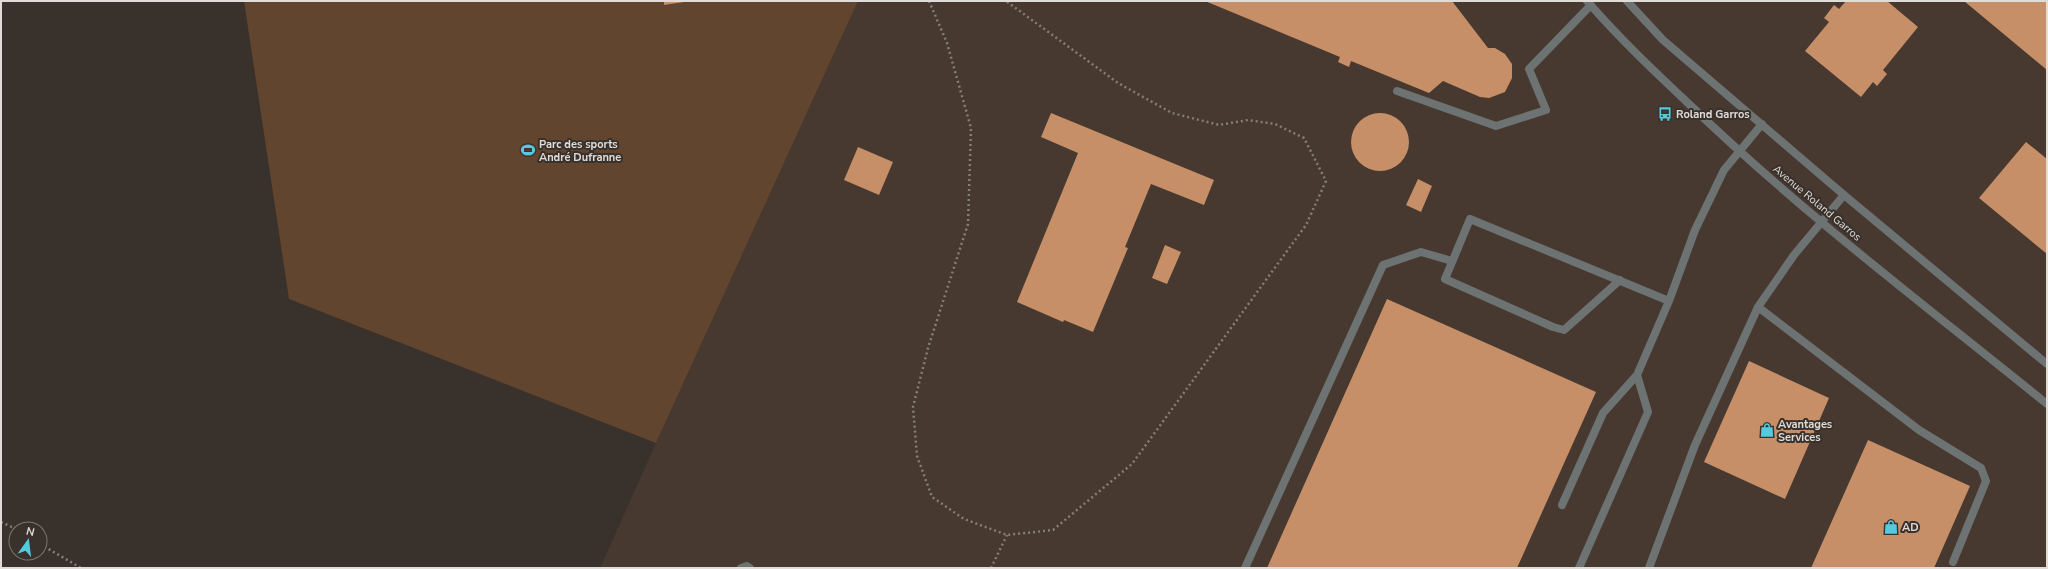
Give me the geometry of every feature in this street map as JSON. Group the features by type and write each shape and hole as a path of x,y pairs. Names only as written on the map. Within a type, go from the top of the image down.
{"street":[{"path":"1627,1 1663,40 1844,195 2047,364"},
{"path":"1397,91 1496,126 1546,110 1529,69 1589,3"},
{"name":"Avenue Roland Garros","path":"1589,3 1643,60 1738,151 1821,221 2047,404"},
{"path":"1562,505 1603,413 1637,375 1669,301 1704,210 1724,170 1738,151 1762,124"},
{"path":"1649,568 1695,445 1758,308 1821,221 1844,195"},
{"path":"1620,280 1564,330 1553,327 1445,279 1470,219 1620,280 1669,301"},
{"path":"1245,568 1383,265 1421,252 1452,261"},
{"path":"1758,308 1919,430 1981,468 1986,480 1953,562"},
{"path":"1579,568 1648,412 1637,375"},
{"path":"741,568 747,566 750,568"}],"path":[{"path":"929,1 947,43 971,128 968,224 928,348 913,407 917,456 932,497 964,519 1008,535 1053,530 1132,464 1306,225 1326,181 1304,138 1275,124 1248,120 1219,125 1172,113 1118,83 1006,1"},
{"path":"991,568 1008,535"},
{"path":"48,549 81,568"}],"shaded area":[{"name":"Parc des sports André Dufranne","path":"244,1 858,1 656,443 289,299"},
{"path":"858,1 2047,1 2047,568 600,568"}],"building":[{"path":"664,1 684,1 684,2 664,5"},
{"path":"1205,1 1452,1 1488,48 1495,48 1505,54 1512,64 1512,78 1505,92 1489,98 1480,97 1443,81 1429,93 1351,61 1349,67 1338,62 1340,57"},
{"path":"1846,1 1887,1 1918,27 1883,70 1887,74 1877,86 1873,82 1861,97 1805,51 1829,22 1824,18 1834,5 1839,9"},
{"path":"1964,1 2047,1 2047,70"},
{"path":"1051,113 1214,180 1204,205 1151,184 1125,247 1128,248 1093,332 1064,320 1063,322 1017,302 1078,153 1041,137"},
{"path":"1380,113 1391,115 1404,126 1407,131 1409,142 1407,153 1396,166 1391,169 1380,171 1369,169 1356,158 1353,153 1351,142 1353,131 1364,118 1369,115"},
{"path":"2026,142 2047,159 2047,254 1979,198"},
{"path":"858,147 893,162 879,195 844,180"},
{"path":"1418,179 1432,186 1421,212 1406,205"},
{"path":"1165,245 1181,252 1167,284 1152,278"},
{"path":"1387,299 1596,392 1517,568 1267,568"},
{"name":"Avantages Services","path":"1749,361 1829,398 1785,499 1704,462"},
{"name":"AD","path":"1868,440 1970,486 1934,568 1811,568"}],"place":[{"name":"Roland Garros","path":"1665,114"},
{"name":"Parc des sports André Dufranne","path":"528,150"},
{"name":"Avantages Services","path":"1767,430"},
{"name":"AD","path":"1891,527"}]}
